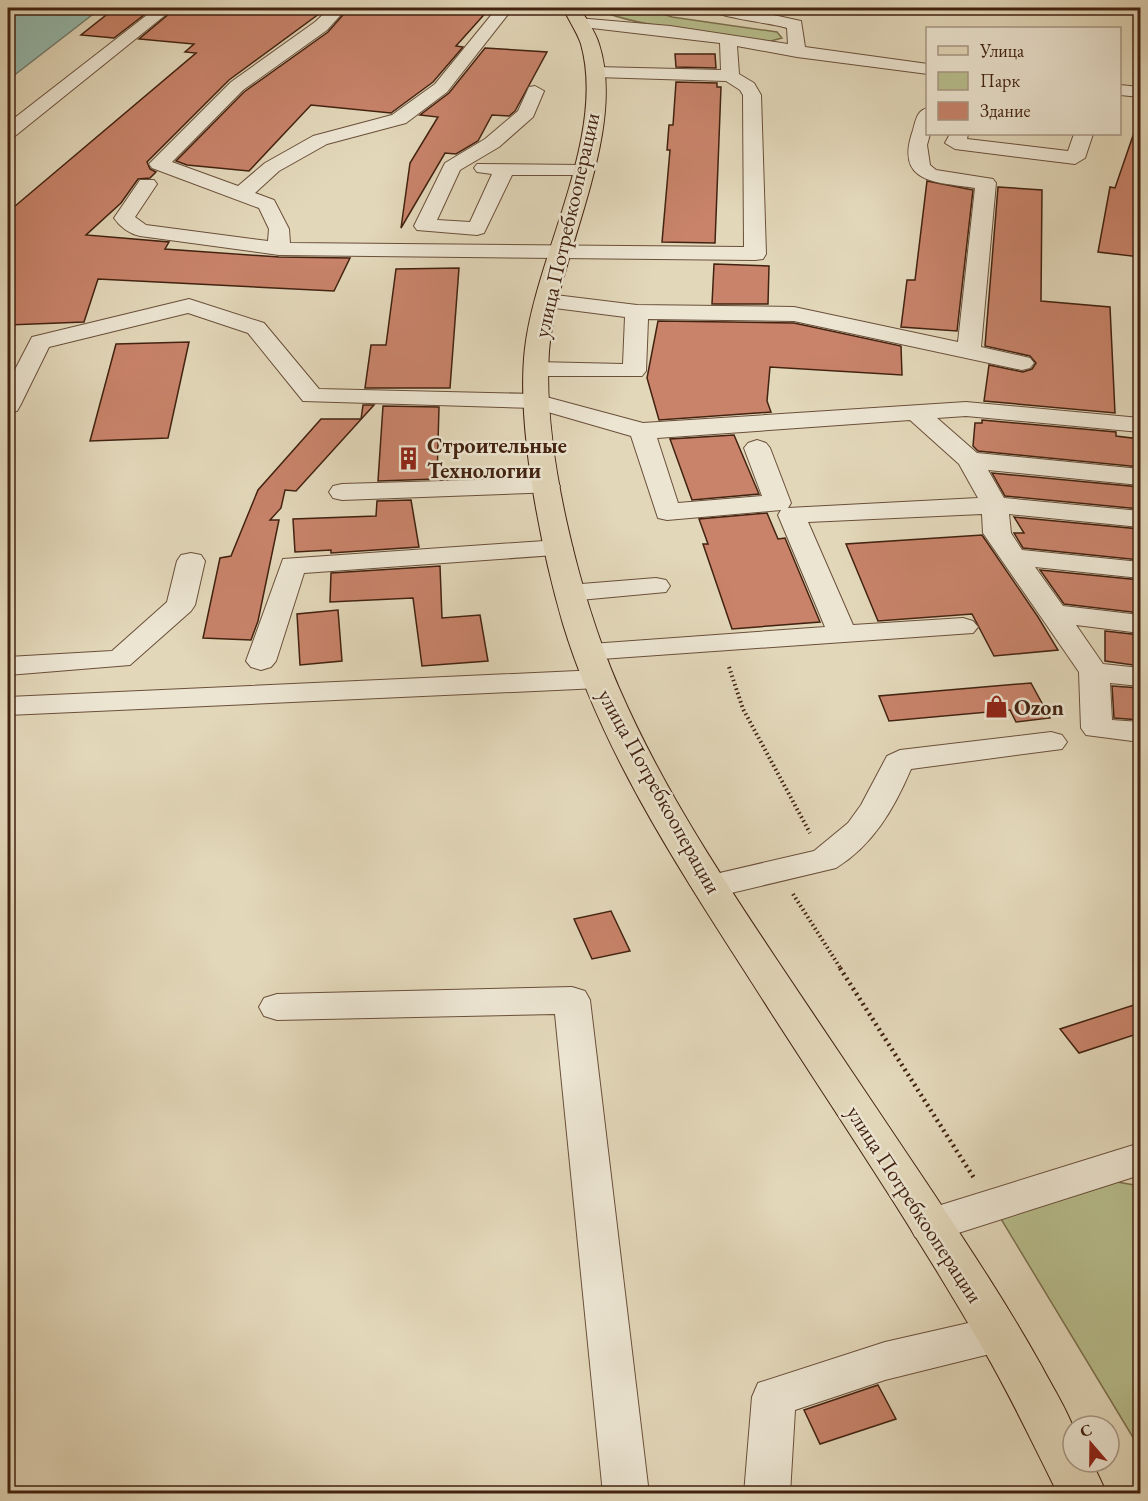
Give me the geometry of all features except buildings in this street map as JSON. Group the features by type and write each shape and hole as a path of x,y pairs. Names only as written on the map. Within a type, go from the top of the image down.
{"main road":[{"name":"улица Потребкооперации","path":"577,15 592,45 596,72 592,127 537,345 536,385 547,486 569,593 593,665 635,755 710,886 999,1335 1083,1494"}],"street":[{"path":"8,132 166,8"},
{"path":"279,249 279,229 267,204 159,164 237,86 321,26 339,8"},
{"path":"240,195 272,167 320,140 399,119 441,88 506,8"},
{"path":"715,8 770,16 795,25 797,52"},
{"path":"577,15 797,52 926,69"},
{"path":"728,40 730,76"},
{"path":"147,184 124,218 140,230 279,249 755,254 752,95 748,87 730,76 596,72"},
{"path":"1121,90 1140,92"},
{"path":"505,168 477,229 424,226 452,167 492,142 526,113 535,91"},
{"path":"926,116 916,145 920,167 930,175 986,183 969,352"},
{"path":"959,135 955,143 1075,158 1083,135"},
{"path":"452,167 582,171"},
{"path":"547,301 637,312 794,314 1022,363"},
{"path":"8,406 40,342 189,306 256,328 312,396 536,385 634,371 637,312"},
{"path":"536,385 642,431 966,409 1140,425"},
{"path":"916,413 970,460 994,505 997,533 1094,672 1097,728 1140,732"},
{"path":"642,431 667,512 778,503 757,448"},
{"path":"970,460 1140,477"},
{"path":"342,492 547,486"},
{"path":"842,634 791,515 994,505 1140,519"},
{"path":"261,661 293,565 560,548"},
{"path":"1014,557 1140,570"},
{"path":"8,666 120,659 181,605 192,561"},
{"path":"569,593 656,586"},
{"path":"1054,614 1140,624"},
{"path":"8,706 593,665 721,642 963,627"},
{"path":"1094,672 1140,677"},
{"path":"710,886 824,860 852,841 882,801 898,763 911,757 1051,742"},
{"path":"277,1006 572,1000 626,1494"},
{"path":"930,1225 1140,1160"},
{"path":"767,1494 774,1397 885,1361 999,1335"}],"path":[{"path":"721,642 743,709 824,860"},
{"path":"778,870 992,1206"}],"green space":[{"path":"599,8 645,8 672,17 777,32 782,38 763,43 702,34 625,19"},
{"path":"1117,1182 1140,1186 1140,1213 1133,1216 1140,1227 1140,1449 1121,1414 1119,1414 1001,1219"}],"water":[{"path":"8,8 101,8 8,80"}],"place":[{"name":"Строительные Технологии","path":"409,458"},
{"name":"Ozon","path":"996,707"}]}
